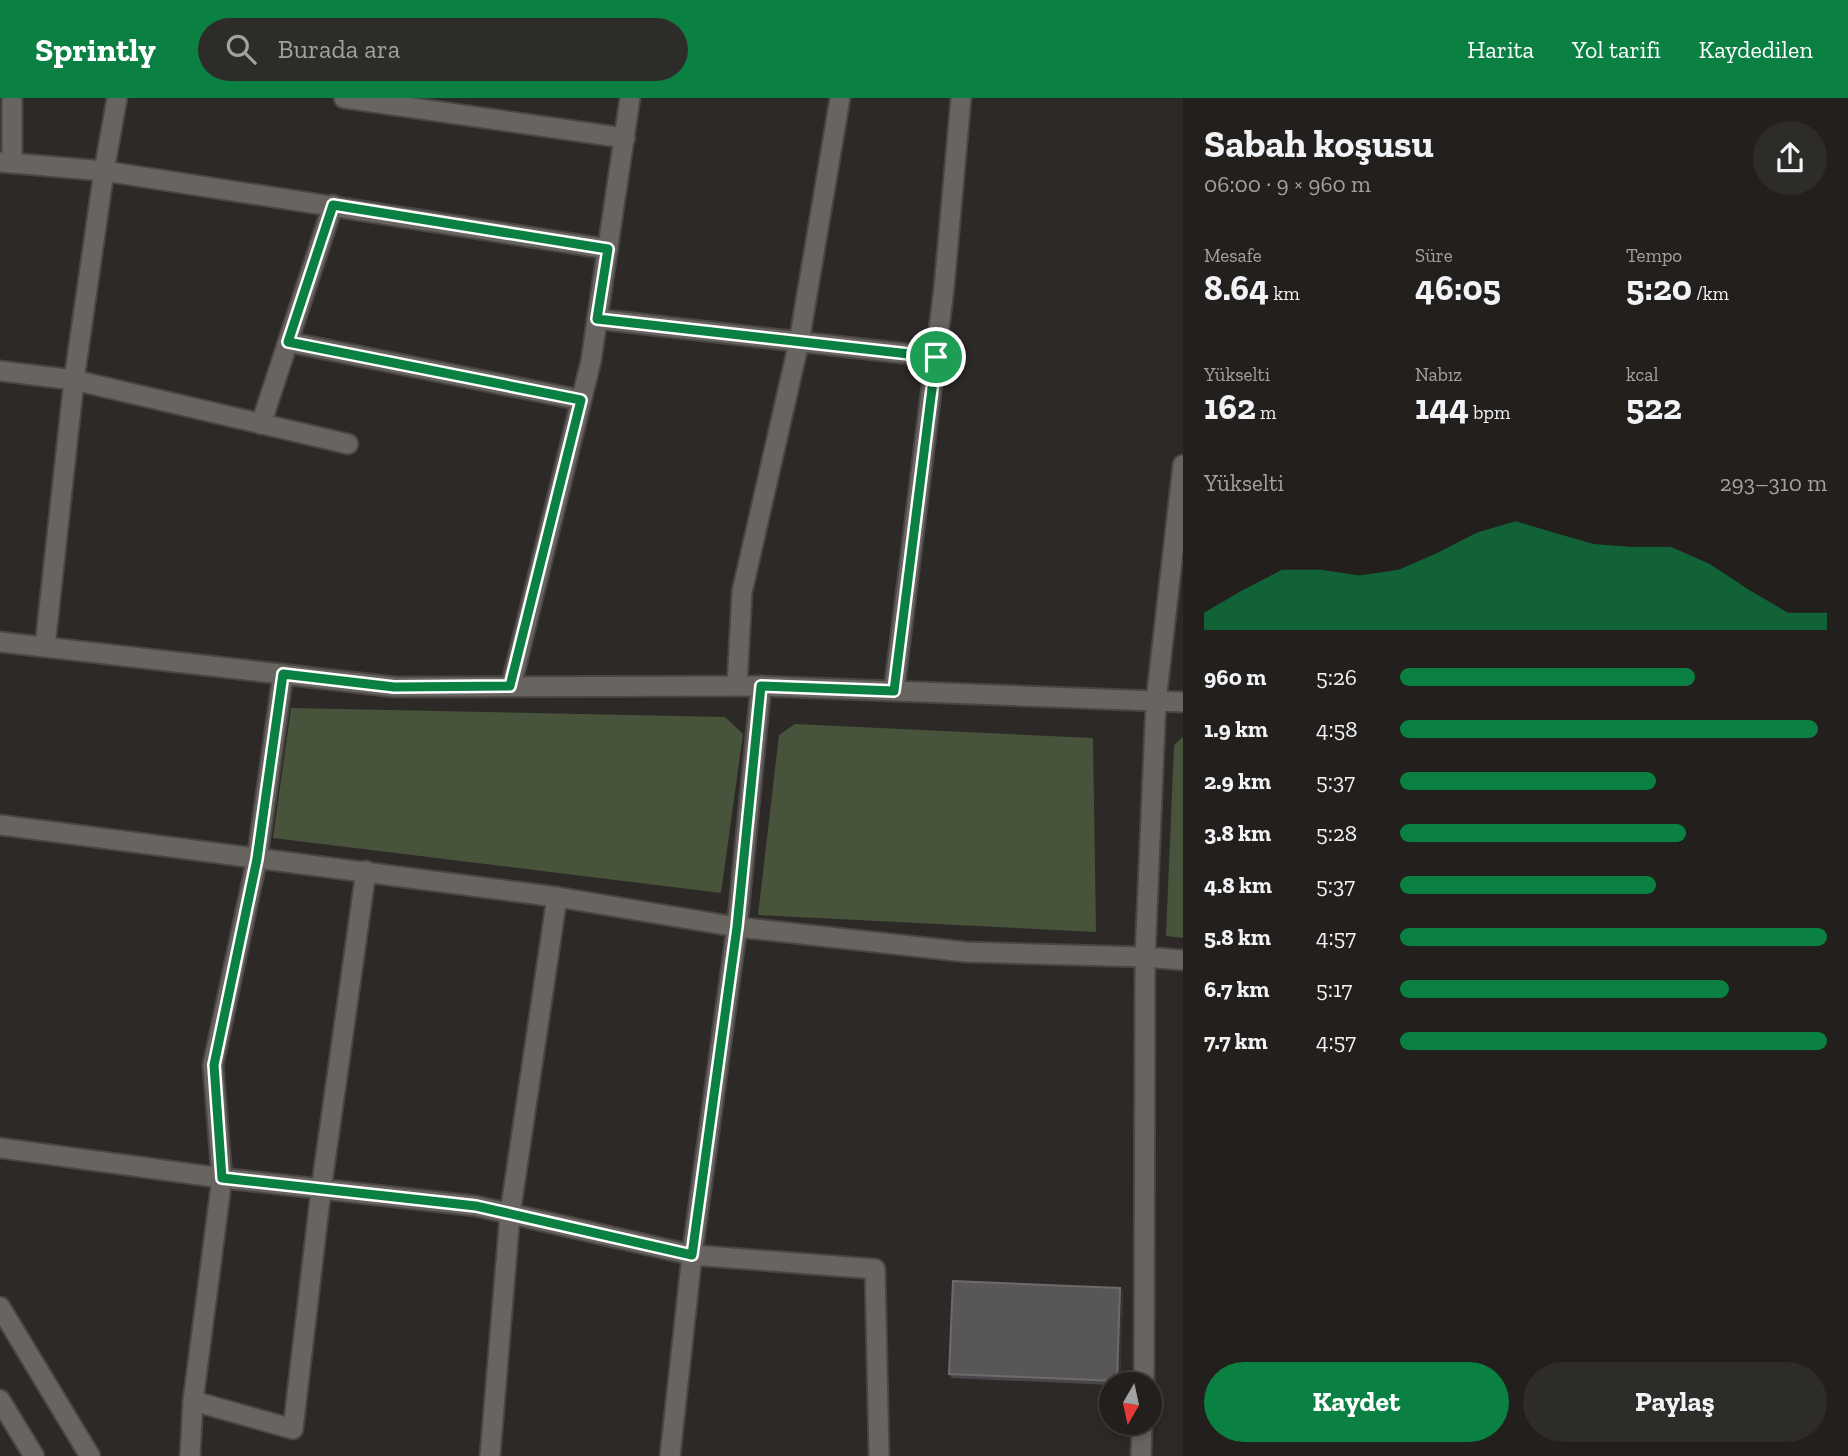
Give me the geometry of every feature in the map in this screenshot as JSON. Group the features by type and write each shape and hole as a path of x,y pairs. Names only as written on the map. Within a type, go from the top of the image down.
{"street":[{"path":"12,98 6,162 104,171 608,249"},
{"path":"45,646 74,380 117,98"},
{"path":"344,98 625,138"},
{"path":"510,686 591,361 630,98"},
{"path":"737,686 742,592 799,342 840,98"},
{"path":"894,691 944,288 961,98"},
{"path":"261,424 333,205"},
{"path":"597,319 936,357"},
{"path":"288,342 581,400"},
{"path":"0,371 74,380 348,444"},
{"path":"1144,1372 1145,957 1156,701 1183,465"},
{"path":"0,642 394,687 761,686 1183,702"},
{"path":"190,1456 193,1401 222,1178 214,1065 257,859 283,674"},
{"path":"670,1456 692,1255 737,927 761,686"},
{"path":"0,825 557,897 737,927 966,953 1183,960"},
{"path":"193,1401 293,1429 321,1190 366,871"},
{"path":"490,1456 510,1214 557,897"},
{"path":"0,1148 222,1178 476,1206 692,1255 875,1269 879,1456"},
{"path":"0,1307 90,1456"},
{"path":"0,1400 34,1456"},
{"path":"1141,1456 1142,1435"}],"green space":[{"path":"291,708 725,717 743,734 721,893 273,838"},
{"path":"795,724 1093,738 1096,932 758,915 779,735"},
{"path":"1183,737 1183,938 1166,936 1174,745"}],"building":[{"path":"953,1281 1120,1288 1117,1372 1099,1372 1099,1380 949,1374"}],"route":[{"path":"333,205 608,249 597,319 936,357 894,691 761,686 737,927 692,1255 476,1206 222,1178 214,1065 257,859 283,674 394,687 510,686 581,400 288,342 333,205"}]}
